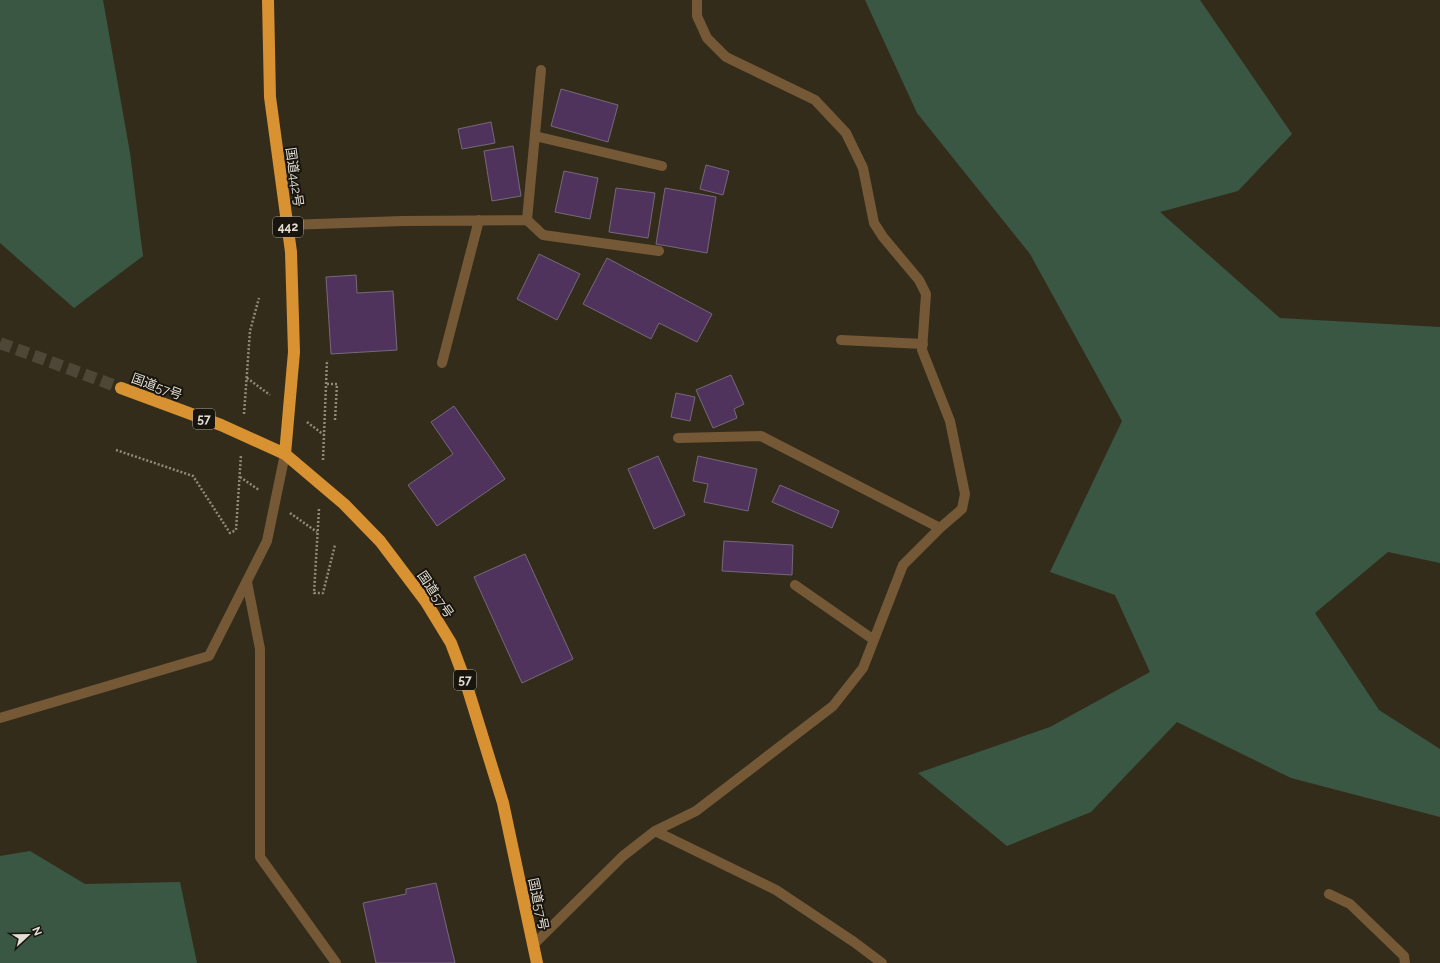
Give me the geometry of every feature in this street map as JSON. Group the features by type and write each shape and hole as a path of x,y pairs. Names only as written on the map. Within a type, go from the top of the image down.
{"highway":[{"name":"国道442号","path":"268,0 270,97 291,252 294,352 285,454"},
{"name":"国道57号","path":"121,388 222,425 285,454 344,504 380,540 426,602 451,643 466,684 503,803 537,963"}],"street":[{"path":"533,945 623,856 655,831 696,811 833,706 863,668 903,565 940,528 962,509 965,494 950,421 922,350 926,294 920,280 883,237 874,223 863,168 846,133 815,100 726,57 707,38 697,16 697,0"},
{"path":"527,220 542,70"},
{"path":"536,136 662,166"},
{"path":"442,363 478,220"},
{"path":"287,225 527,220 543,235 659,251"},
{"path":"841,340 923,344"},
{"path":"678,438 761,436 940,528"},
{"path":"0,718 209,656 268,541 285,454"},
{"path":"246,582 260,649 260,857 336,963"},
{"path":"795,585 874,640"},
{"path":"655,831 776,890 854,942 882,963"},
{"path":"1329,894 1350,904 1404,956 1405,963"}],"path":[{"path":"248,362 251,324 259,298"},
{"path":"325,426 327,360"},
{"path":"327,384 337,384 335,420"},
{"path":"116,450 193,476 230,533 236,530 239,482"},
{"path":"317,537 314,593 323,593 335,545"}],"green space":[{"path":"0,0 103,0 130,153 143,256 74,308 0,243"},
{"path":"865,0 1200,0 1292,134 1238,191 1160,212 1280,318 1440,327 1440,563 1388,552 1315,613 1379,710 1440,749 1440,817 1291,778 1177,722 1091,812 1007,846 918,773 1050,727 1150,672 1115,595 1050,572 1122,421 1030,254 917,113"},
{"path":"30,851 85,884 180,882 197,963 0,963 0,856"}],"building":[{"path":"561,89 618,105 608,142 551,126"},
{"path":"491,122 495,143 462,149 458,129"},
{"path":"513,146 521,196 492,201 484,151"},
{"path":"706,165 729,171 723,195 700,189"},
{"path":"564,171 598,178 590,219 555,212"},
{"path":"616,188 655,193 648,238 609,232"},
{"path":"665,188 716,197 707,253 656,244"},
{"path":"539,254 580,274 557,320 517,299"},
{"path":"607,258 712,314 697,342 659,323 651,339 583,304"},
{"path":"356,275 357,293 393,291 397,350 331,354 326,277"},
{"path":"731,375 744,404 734,409 737,418 713,428 696,390"},
{"path":"676,393 695,397 690,421 671,417"},
{"path":"454,406 505,479 437,526 408,485 453,454 431,422"},
{"path":"658,456 685,515 654,529 628,469"},
{"path":"698,456 757,469 748,511 704,502 708,484 693,481"},
{"path":"780,485 839,511 832,528 772,502"},
{"path":"724,541 793,545 792,575 722,571"},
{"path":"525,554 573,659 522,683 474,577"},
{"path":"436,883 455,963 376,963 363,903 406,894 406,889"}],"tunnel":[{"path":"0,343 121,388"}]}
